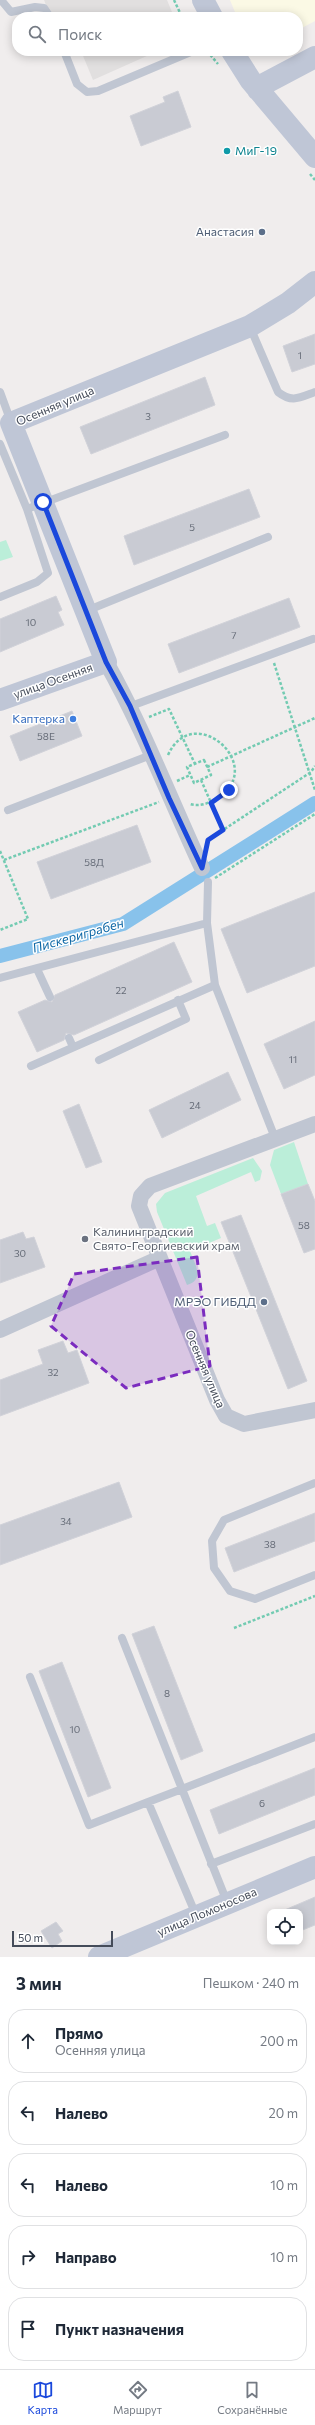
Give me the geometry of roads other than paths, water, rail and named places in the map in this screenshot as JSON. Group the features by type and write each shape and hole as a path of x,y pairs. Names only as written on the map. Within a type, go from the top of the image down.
{"street":[{"path":"203,0 209,12"},
{"path":"235,56 258,90 315,157"},
{"path":"258,90 264,84 315,57"},
{"name":"Осенняя улица","path":"205,875 170,791 159,756 106,662 85,611 35,505 11,423 250,326 288,303 315,282"},
{"name":"улица Осенняя","path":"0,700 106,662"},
{"name":"Осенняя улица","path":"315,1124 150,1186 141,1196 139,1206 217,1400 226,1416 244,1424 315,1410"},
{"path":"0,1330 160,1258"},
{"name":"улица Ломоносова","path":"99,1957 315,1867"}],"lane":[{"path":"1,0 11,12 35,7 44,8 47,12"},
{"path":"66,56 77,84 87,92 98,91 181,56"},
{"path":"250,326 278,392 286,399 297,399 315,392"},
{"path":"0,392 11,423"},
{"path":"35,505 225,435"},
{"path":"0,444 35,505 48,573 38,582 0,597"},
{"path":"85,611 268,537"},
{"path":"130,706 313,638"},
{"path":"8,810 159,756"},
{"path":"205,875 207,923 215,985 275,1138"},
{"path":"0,978 207,923"},
{"path":"38,969 50,997"},
{"path":"31,1066 215,985"},
{"path":"99,1060 186,1019 178,1000"},
{"path":"69,1038 73,1047"},
{"path":"315,1483 224,1520 212,1541 214,1568 230,1591 255,1599 315,1575"},
{"path":"122,1638 227,1903"},
{"path":"30,1677 89,1825 315,1737"},
{"path":"148,1802 196,1916"},
{"path":"212,1864 315,1824"}],"waterway":[{"name":"Пискериграбен","path":"0,956 123,924 315,803"}],"place":[{"name":"МиГ-19","path":"227,151"},
{"name":"Анастасия","path":"262,232"},
{"name":"Каптерка","path":"73,719"},
{"name":"Калининградский Свято-Георгиевский храм","path":"85,1239"},
{"name":"МРЭО ГИБДД","path":"264,1302"}]}
